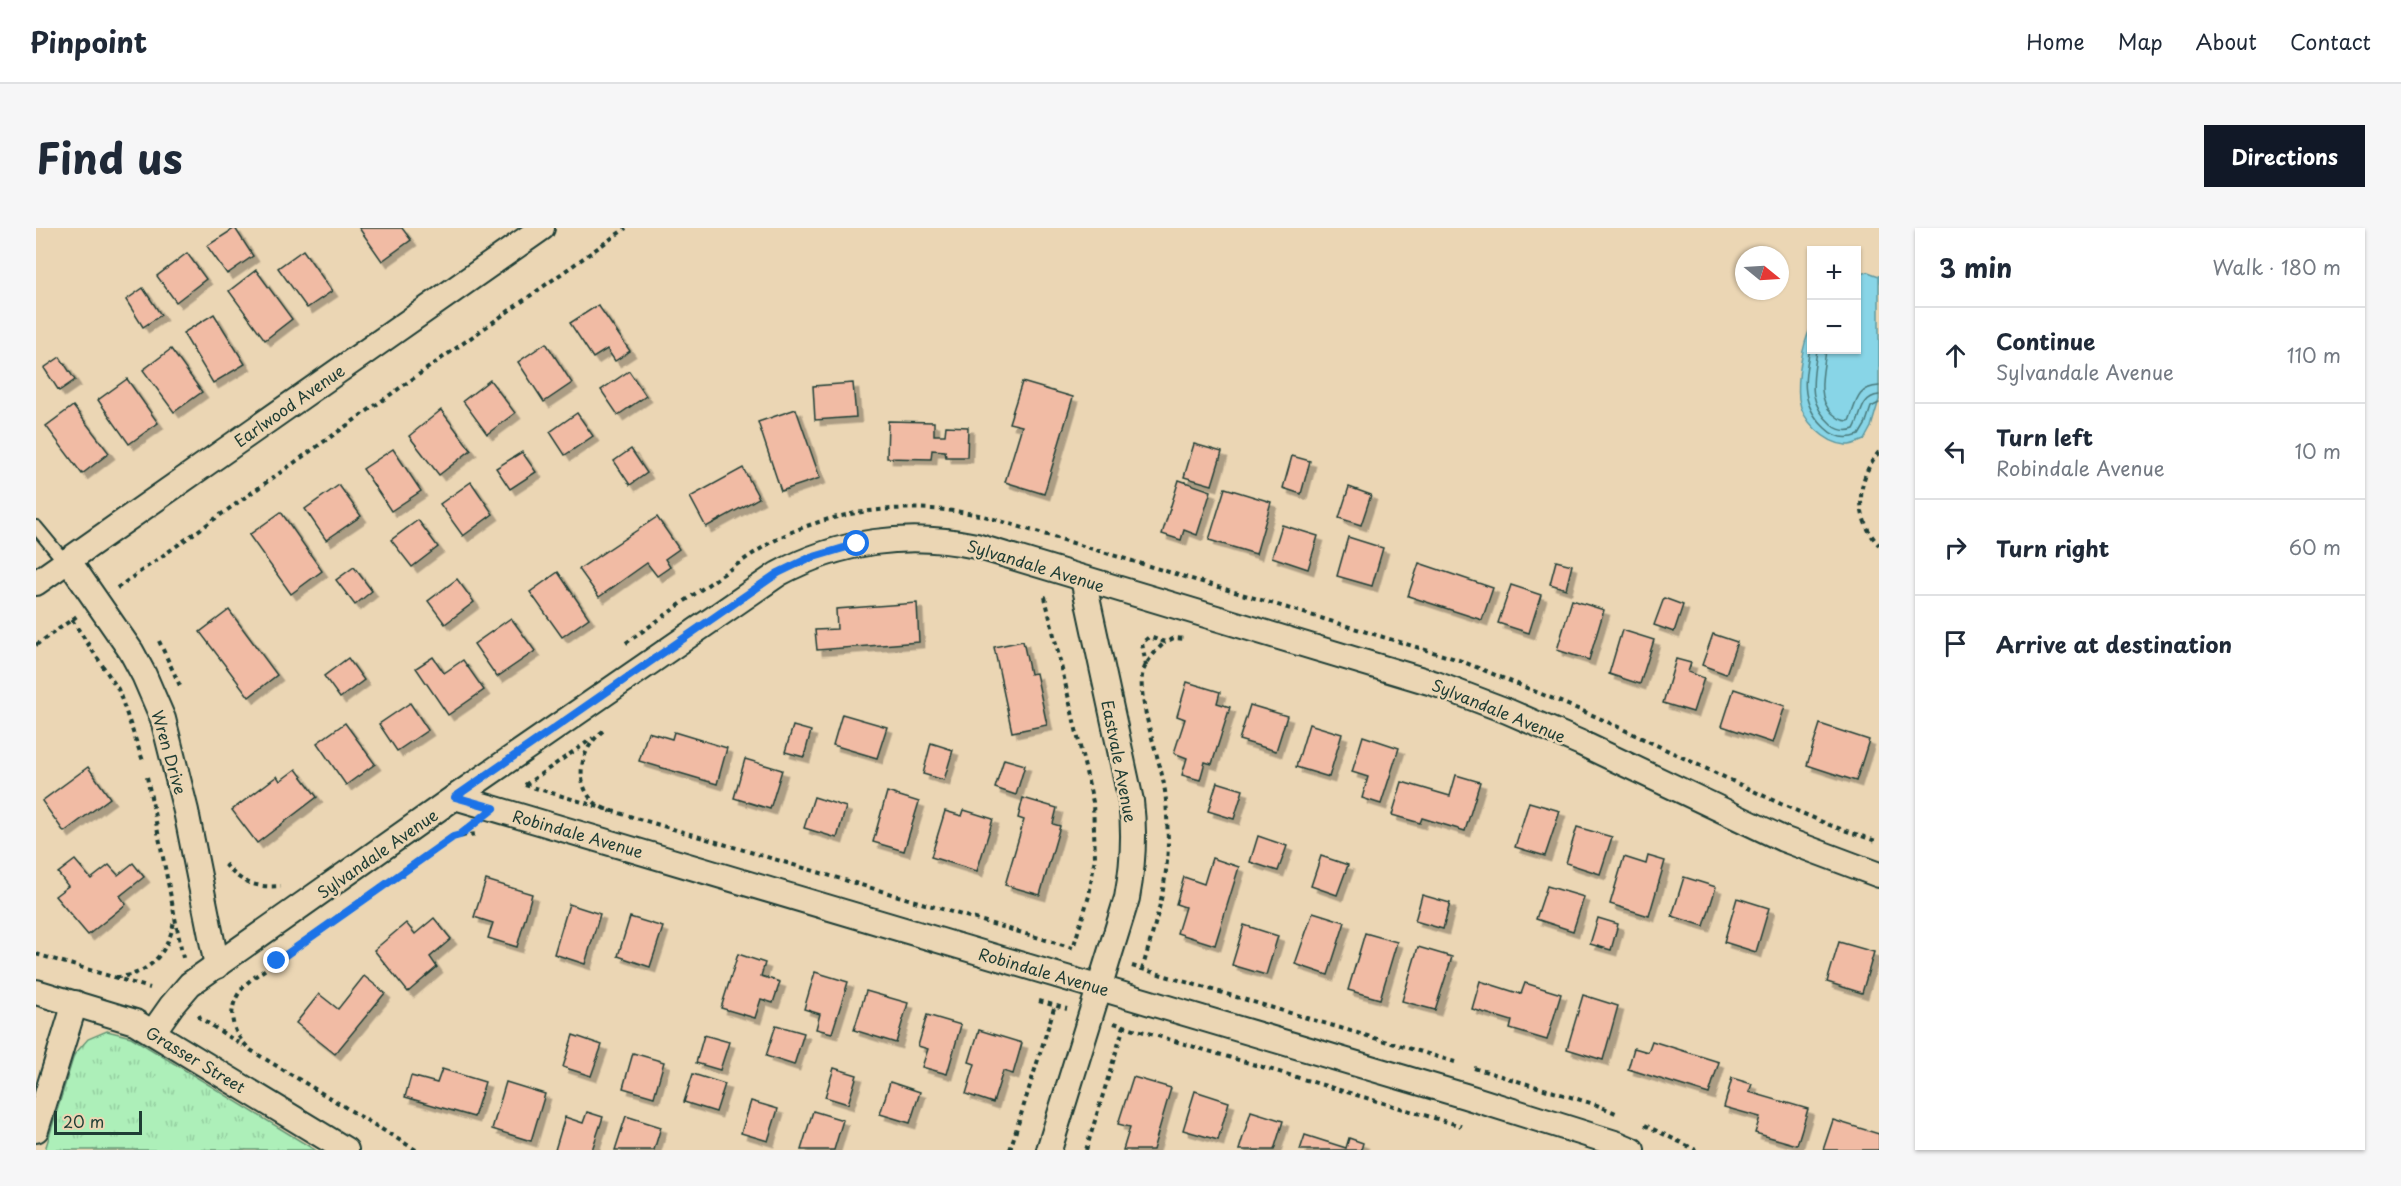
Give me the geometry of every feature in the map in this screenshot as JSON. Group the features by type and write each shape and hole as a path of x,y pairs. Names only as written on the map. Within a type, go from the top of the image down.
{"street":[{"name":"Earlwood Avenue","path":"36,583 542,228"},
{"name":"Sylvandale Avenue","path":"153,1032 190,984 763,584 807,559 873,541 943,540 976,546 1412,676 1485,703 1581,743 1774,835 1879,875"},
{"name":"Wren Drive","path":"67,561 144,675 162,719 178,778 217,966"},
{"name":"Eastvale Avenue","path":"1049,1150 1127,898 1132,861 1134,819 1083,579"},
{"name":"Robindale Avenue","path":"455,797 1465,1096 1632,1150"},
{"name":"Grasser Street","path":"36,992 121,1017 153,1032 346,1150"},
{"path":"36,1130 75,1003"}],"lane":[{"path":"36,527 67,561"}],"path":[{"path":"36,645 626,228"},
{"path":"1879,452 1868,465 1860,487 1862,515 1879,545"},
{"path":"620,647 746,558 796,530 869,511 929,509 964,512 984,516 1459,660 1597,717 1832,826 1879,842"},
{"path":"121,585 128,595"},
{"path":"525,785 1073,948 1089,896 1095,857 1093,802 1045,597 1037,594"},
{"path":"72,620 118,689 145,765"},
{"path":"154,634 171,663 184,695"},
{"path":"1146,666 1142,643 1149,637 1164,642"},
{"path":"1143,694 1142,674 1164,642 1174,638 1190,640"},
{"path":"252,1051 239,1038 233,1018 236,996 245,984 407,869 460,835 525,785 609,726"},
{"path":"600,733 584,754 582,777 590,798 611,812"},
{"path":"147,775 175,917 200,1018"},
{"path":"460,835 481,834"},
{"path":"225,873 223,861 235,875 251,885 269,887 281,885 272,892"},
{"path":"111,977 140,971 155,961 168,944 175,917"},
{"path":"36,954 150,988 416,1150"},
{"path":"1033,999 1466,1127"}],"green space":[{"path":"107,1031 131,1037 315,1150 45,1150 74,1055 88,1039"}],"water":[{"path":"1868,272 1879,276 1879,400 1871,427 1864,440 1846,445 1830,440 1810,423 1799,399 1800,372 1807,338 1807,354 1861,354 1861,274"}],"building":[{"path":"235,228 253,256 227,274 207,246"},
{"path":"359,228 402,228 411,240 382,261"},
{"path":"303,250 332,291 307,308 278,268"},
{"path":"187,253 206,279 176,302 157,276"},
{"path":"256,270 292,319 265,340 229,291"},
{"path":"143,288 161,315 143,327 126,300"},
{"path":"598,305 630,351 615,361 607,349 593,358 570,323"},
{"path":"214,314 245,364 213,383 183,333"},
{"path":"546,343 572,383 544,402 518,362"},
{"path":"171,349 202,392 174,412 143,370"},
{"path":"60,357 75,380 59,391 44,368"},
{"path":"629,371 646,396 618,415 601,390"},
{"path":"127,379 158,423 129,444 98,400"},
{"path":"490,380 515,413 487,434 463,401"},
{"path":"1022,382 1073,397 1044,494 1005,482 1022,426 1009,423"},
{"path":"853,383 856,417 815,420 813,386"},
{"path":"73,406 109,453 82,474 46,426"},
{"path":"796,409 820,478 781,491 758,422"},
{"path":"441,410 471,450 439,475 409,436"},
{"path":"577,413 593,436 565,455 550,432"},
{"path":"888,421 934,422 934,435 945,435 946,426 968,427 967,457 946,457 945,451 932,450 931,459 887,458"},
{"path":"1194,444 1222,452 1212,485 1184,477"},
{"path":"393,449 421,491 391,511 363,469"},
{"path":"631,449 647,473 630,485 614,461"},
{"path":"522,452 536,472 510,489 496,468"},
{"path":"1292,456 1310,461 1301,494 1283,488"},
{"path":"743,468 759,498 706,527 690,497"},
{"path":"1179,480 1211,491 1197,535 1184,530 1181,540 1162,534"},
{"path":"471,482 493,514 463,536 440,504"},
{"path":"339,485 361,516 326,540 305,509"},
{"path":"1349,487 1371,495 1361,525 1339,518"},
{"path":"1225,488 1271,502 1256,554 1209,540"},
{"path":"281,512 322,571 291,594 249,535"},
{"path":"657,517 679,549 665,559 670,567 657,576 647,563 599,597 579,569"},
{"path":"418,520 438,547 412,567 391,540"},
{"path":"1282,525 1318,536 1308,569 1272,557"},
{"path":"1348,537 1383,548 1372,586 1337,576"},
{"path":"1556,561 1572,565 1566,589 1550,584"},
{"path":"1419,563 1493,588 1482,620 1408,596"},
{"path":"354,567 372,591 355,605 336,580"},
{"path":"558,572 589,618 562,637 530,592"},
{"path":"457,579 474,602 445,624 428,601"},
{"path":"1511,585 1541,595 1529,633 1498,623"},
{"path":"1664,598 1683,605 1674,632 1654,625"},
{"path":"1572,600 1604,610 1589,660 1557,650"},
{"path":"917,603 919,642 817,650 815,630 837,629 836,609"},
{"path":"229,610 277,675 249,697 200,632"},
{"path":"511,618 535,651 497,677 474,644"},
{"path":"1622,630 1654,640 1640,684 1609,674"},
{"path":"1713,634 1737,642 1726,674 1702,665"},
{"path":"1023,641 1030,674 1036,673 1047,725 1012,732 994,647"},
{"path":"433,657 444,673 463,660 484,690 448,715 416,668"},
{"path":"348,658 364,680 340,698 324,676"},
{"path":"1676,659 1691,663 1688,672 1704,678 1693,712 1663,703"},
{"path":"1187,682 1220,692 1217,703 1230,707 1212,764 1205,762 1200,780 1182,775 1187,758 1174,753 1185,719 1177,716"},
{"path":"1734,689 1785,706 1773,743 1722,726"},
{"path":"410,703 428,730 397,751 379,724"},
{"path":"1250,705 1287,716 1276,751 1239,740"},
{"path":"842,714 887,727 877,758 833,745"},
{"path":"345,723 375,764 346,785 317,743"},
{"path":"1309,724 1342,734 1329,777 1296,767"},
{"path":"1820,724 1869,740 1856,781 1807,765"},
{"path":"793,726 811,731 804,757 785,752"},
{"path":"648,732 672,739 674,732 727,748 717,784 639,761"},
{"path":"1363,736 1399,748 1381,804 1362,798 1368,777 1352,772"},
{"path":"931,743 953,750 944,780 923,774"},
{"path":"745,759 782,770 770,809 734,798"},
{"path":"1004,759 1025,765 1016,795 995,788"},
{"path":"88,767 110,798 64,832 42,801"},
{"path":"296,769 317,797 257,843 232,810 277,776 280,781"},
{"path":"1456,775 1480,782 1465,831 1422,818 1420,823 1392,815 1402,782 1450,796"},
{"path":"1217,782 1243,790 1234,819 1208,811"},
{"path":"887,792 919,802 904,851 873,842"},
{"path":"814,797 846,807 837,838 804,828"},
{"path":"1023,798 1057,808 1053,824 1060,826 1040,895 1005,885 1024,820 1018,818"},
{"path":"1529,802 1560,811 1545,856 1515,847"},
{"path":"964,810 993,819 977,871 931,857 945,811 962,816"},
{"path":"1577,827 1612,837 1600,874 1566,863"},
{"path":"1258,836 1287,846 1278,871 1250,862"},
{"path":"1321,856 1348,865 1337,895 1311,886"},
{"path":"1648,856 1665,861 1649,916 1610,904 1624,857 1646,864"},
{"path":"1212,858 1239,867 1215,945 1177,933 1185,907 1176,904 1184,877 1204,884"},
{"path":"75,860 91,879 109,865 118,875 133,863 144,877 120,896 126,904 88,935 55,896 68,886 58,873"},
{"path":"1684,877 1716,887 1704,926 1672,916"},
{"path":"486,880 532,894 517,947 488,938 493,923 474,917"},
{"path":"1547,886 1584,897 1573,931 1536,919"},
{"path":"1422,895 1450,903 1443,929 1415,921"},
{"path":"1737,898 1769,908 1756,952 1724,942"},
{"path":"569,904 600,914 585,964 554,954"},
{"path":"1313,912 1345,922 1328,975 1295,964"},
{"path":"630,917 663,927 650,967 618,956"},
{"path":"434,918 451,939 430,957 437,967 408,992 374,950 406,923 415,934"},
{"path":"1598,918 1618,924 1611,950 1590,944"},
{"path":"1244,925 1278,936 1266,975 1232,965"},
{"path":"1365,933 1397,942 1380,999 1348,990"},
{"path":"1839,942 1874,952 1862,993 1827,982"},
{"path":"1418,947 1452,957 1435,1010 1402,1001"},
{"path":"738,954 765,963 761,976 780,982 773,1003 761,999 755,1018 721,1008"},
{"path":"815,972 848,982 832,1033 816,1029 820,1014 804,1009"},
{"path":"364,976 385,993 335,1054 296,1023 319,994 338,1009"},
{"path":"1480,981 1521,994 1525,983 1561,994 1547,1040 1510,1029 1512,1021 1472,1009"},
{"path":"866,991 908,1003 896,1043 854,1030"},
{"path":"1583,995 1618,1006 1603,1060 1567,1049"},
{"path":"927,1015 961,1025 947,1074 922,1067 928,1049 918,1046"},
{"path":"776,1025 804,1033 794,1065 766,1056"},
{"path":"979,1030 1022,1043 1013,1074 1003,1071 993,1103 966,1094 975,1064 969,1062"},
{"path":"573,1035 602,1045 591,1076 563,1067"},
{"path":"704,1035 729,1042 720,1070 696,1063"},
{"path":"1652,1041 1719,1062 1709,1094 1628,1069 1634,1048 1648,1052"},
{"path":"633,1053 664,1062 654,1097 623,1088"},
{"path":"834,1068 857,1075 848,1104 825,1097"},
{"path":"442,1069 485,1082 474,1117 405,1097 411,1076 437,1083"},
{"path":"693,1074 725,1084 716,1112 684,1102"},
{"path":"1133,1077 1171,1088 1153,1150 1123,1150 1130,1127 1118,1124"},
{"path":"1732,1078 1752,1084 1749,1092 1808,1109 1797,1145 1755,1133 1760,1117 1724,1107"},
{"path":"506,1082 545,1094 531,1141 492,1129"},
{"path":"890,1082 920,1092 910,1123 880,1114"},
{"path":"1195,1091 1229,1102 1218,1140 1183,1130"},
{"path":"751,1101 778,1109 768,1141 741,1133"},
{"path":"813,1111 843,1120 834,1150 801,1150"},
{"path":"1251,1111 1283,1121 1274,1150 1239,1150"},
{"path":"587,1112 603,1117 592,1150 555,1150 565,1117 583,1123"},
{"path":"626,1116 661,1127 654,1150 615,1150"},
{"path":"1833,1120 1879,1134 1879,1150 1823,1150"},
{"path":"1305,1135 1346,1148 1349,1138 1363,1143 1361,1150 1300,1150"}],"route":[{"path":"277,961 453,837 460,835 494,808 455,797 778,573 807,559 857,544"}]}
